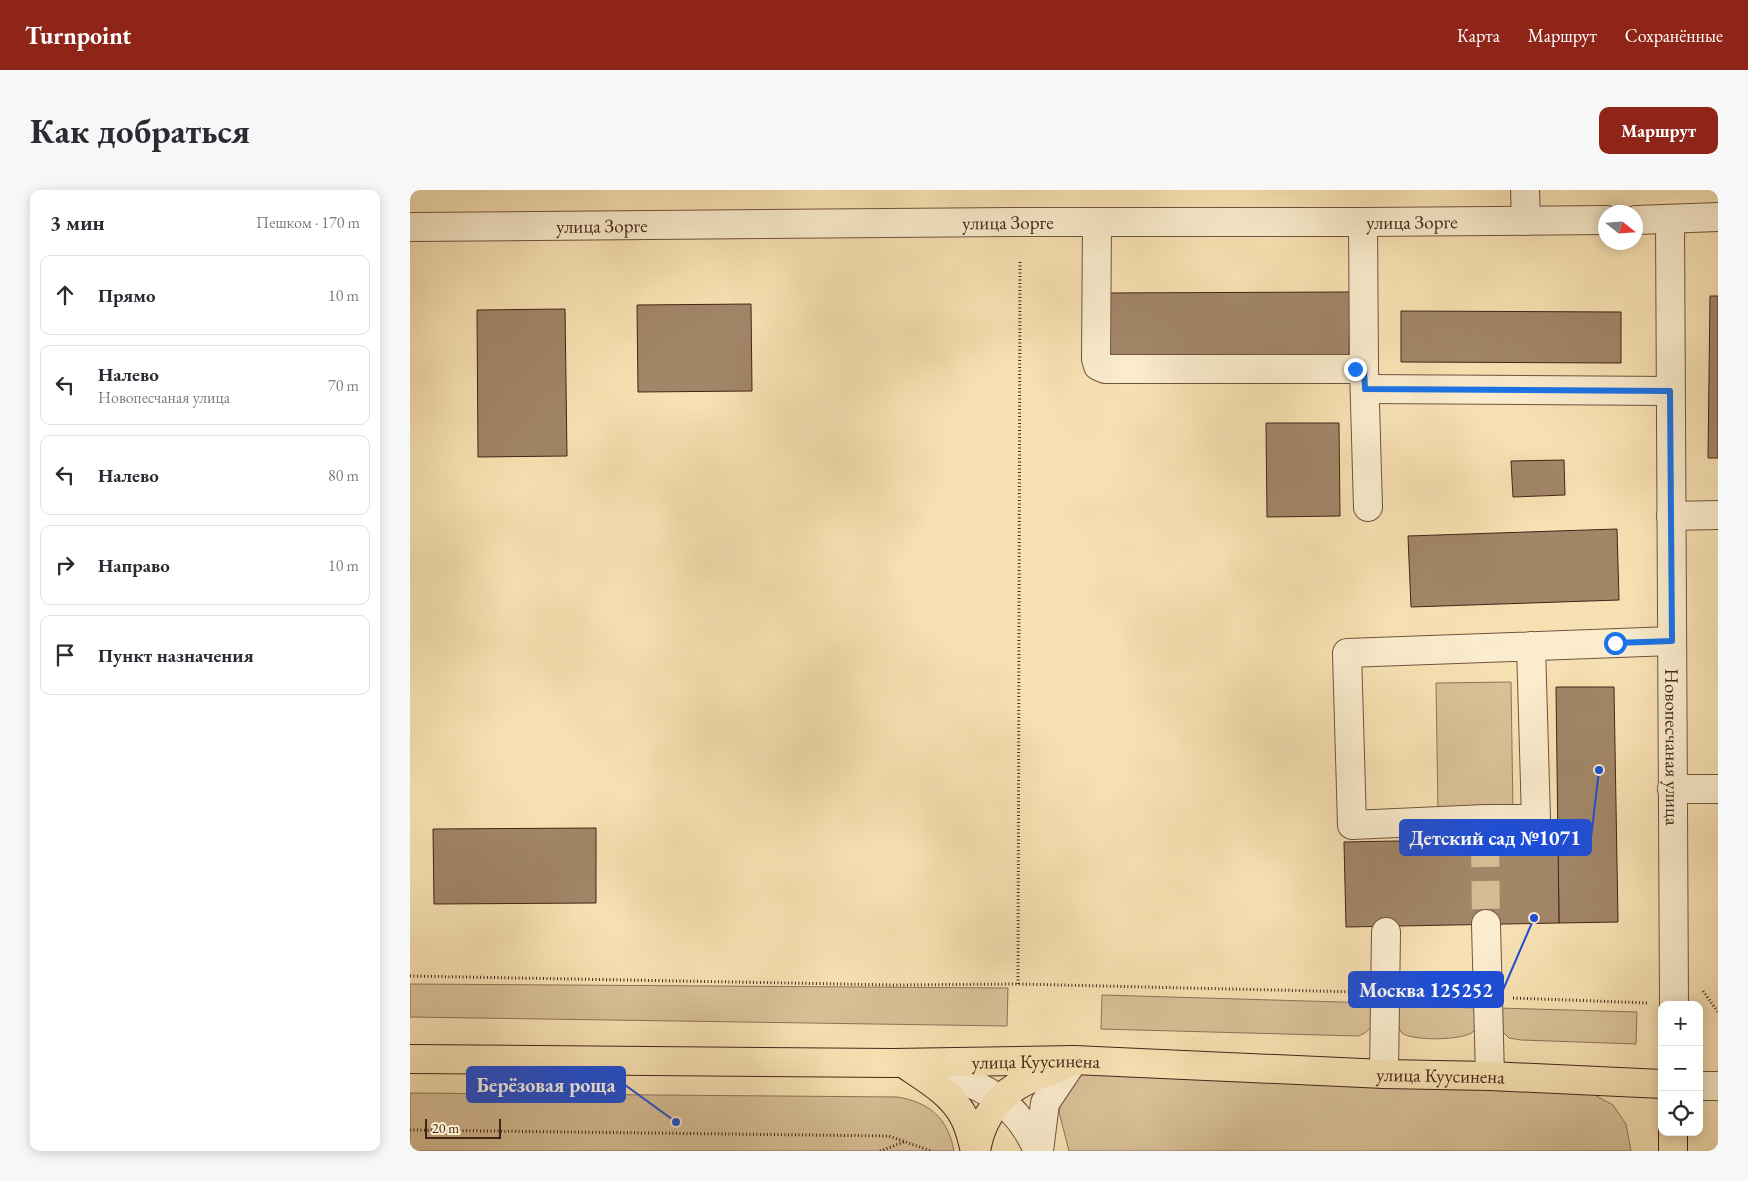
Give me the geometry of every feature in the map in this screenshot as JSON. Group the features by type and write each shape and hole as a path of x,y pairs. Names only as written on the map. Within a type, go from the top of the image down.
{"main road":[{"name":"улица Куусинена","path":"410,1059 903,1063 1074,1060 1658,1084"},
{"path":"976,1151 978,1138 984,1123 997,1104 1016,1086 1074,1060"},
{"path":"903,1063 939,1088 952,1100 964,1116 976,1151"},
{"path":"1672,1151 1673,1136"}],"street":[{"path":"1525,190 1526,220"},
{"path":"1643,220 1718,217"},
{"name":"Новопесчаная улица","path":"1663,1001 1672,789 1670,219"},
{"name":"улица Зорге","path":"410,227 1001,222 1598,220"},
{"path":"1097,222 1096,359 1098,366 1105,369 1670,391"},
{"path":"1363,222 1364,379 1368,507"},
{"path":"1671,516 1718,515"},
{"path":"1531,646 1536,820 1485,829 1352,825 1346,653 1531,646 1672,641"},
{"path":"1672,789 1718,789"},
{"path":"1486,924 1490,1076"},
{"path":"1384,1074 1386,932"},
{"path":"1038,1151 1045,1103 1074,1060"},
{"path":"903,1063 960,1078 984,1089 1001,1100 1019,1116 1038,1151"},
{"path":"1703,1086 1718,1086"}],"path":[{"path":"1018,984 1020,262"},
{"path":"410,976 895,985 1018,984 1385,993 1658,1004"},
{"path":"1703,991 1718,1012"},
{"path":"410,1130 889,1136 931,1151"},
{"path":"880,1151 904,1141"}],"shaded area":[{"path":"1511,682 1513,812 1438,813 1436,683"},
{"path":"410,984 1008,988 1007,1026 410,1017"},
{"path":"1102,995 1375,1003 1371,1027 1364,1034 1358,1036 1101,1029"},
{"path":"1397,1006 1478,1008 1476,1029 1460,1037 1426,1039 1407,1036 1402,1033 1399,1027"},
{"path":"1498,1008 1637,1012 1636,1044 1509,1038 1501,1030"},
{"path":"1094,1070 1591,1093 1613,1105 1626,1124 1631,1151 1069,1151 1059,1112 1063,1094 1074,1078"},
{"path":"410,1093 897,1097 919,1103 935,1114 947,1129 954,1151 410,1151"}],"building":[{"path":"1350,292 1349,359 1101,359 1102,293"},
{"path":"1710,296 1718,296 1718,458 1708,458"},
{"path":"751,304 752,391 638,392 637,305"},
{"path":"565,309 567,456 478,457 477,310"},
{"path":"1401,311 1621,312 1621,363 1401,362"},
{"path":"1266,423 1339,423 1340,516 1267,517"},
{"path":"1564,460 1565,495 1513,497 1511,461"},
{"path":"1617,529 1619,600 1411,607 1408,536"},
{"path":"1556,687 1614,687 1618,922 1559,923"},
{"path":"596,828 596,903 434,904 433,829"},
{"path":"1558,838 1559,923 1346,927 1344,842"}],"tunnel":[{"path":"1485,839 1486,924"}],"place":[{"name":"Детский сад №1071","path":"1599,770"},
{"name":"Москва 125252","path":"1534,918"},
{"name":"Берёзовая роща","path":"676,1122"}],"route":[{"path":"1355,369 1364,369 1365,389 1670,391 1672,641 1615,643"}]}
